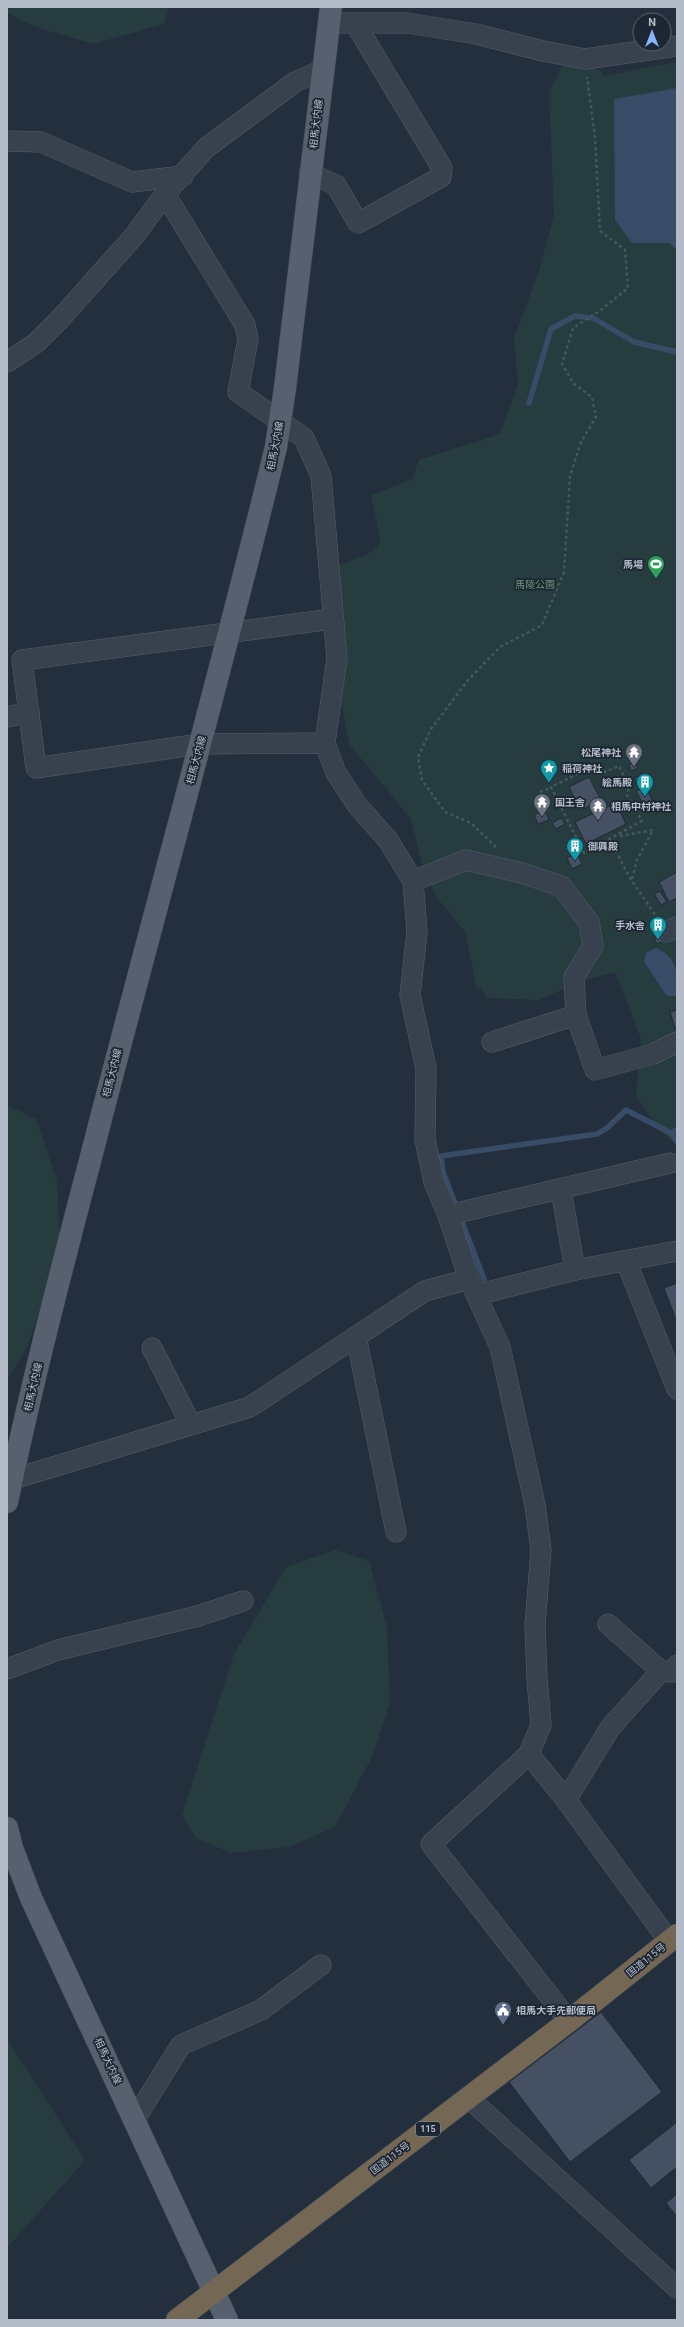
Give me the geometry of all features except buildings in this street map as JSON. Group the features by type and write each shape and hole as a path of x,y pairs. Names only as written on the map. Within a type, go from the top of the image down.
{"highway":[{"name":"国道115号","path":"177,2320 569,2021 673,1938"}],"main road":[{"name":"相馬大内線","path":"7,1502 9,1480 48,1321 230,633 276,447 285,388 322,70 330,15"},
{"name":"相馬大内線","path":"7,1828 12,1848 31,1898 135,2119 227,2320"}],"street":[{"path":"330,15 356,24 407,23 469,32 543,51 585,58 677,46"},
{"path":"310,173 336,185 358,223 441,177 442,168 356,24"},
{"path":"7,361 36,343 60,319 135,235 165,194 206,148 295,82 322,70"},
{"path":"7,141 42,142 132,182 182,176"},
{"path":"165,194 245,325 248,339 238,392 304,438 321,476 332,619 337,658 325,743 336,773 357,805 388,840 413,881 417,932 410,995 426,1068 425,1140 434,1182 448,1215 473,1287 500,1348 535,1505 541,1550 535,1625 537,1679 541,1725 529,1754 431,1844 569,2021"},
{"path":"325,743 200,744 36,768 22,660 332,619"},
{"path":"7,717 29,712"},
{"path":"413,881 466,860 522,873 561,886 589,922 592,946 574,977 576,1015 595,1070 653,1054 677,1042"},
{"path":"492,1042 576,1015"},
{"path":"448,1215 561,1190 670,1163"},
{"path":"561,1190 575,1270"},
{"path":"9,1480 250,1407 425,1291 473,1287 677,1251"},
{"path":"626,1261 677,1389"},
{"path":"356,1336 396,1532"},
{"path":"152,1348 191,1425"},
{"path":"7,1669 58,1650 198,1616 243,1601"},
{"path":"566,1800 610,1728 672,1672 608,1624"},
{"path":"529,1754 673,1938"},
{"path":"135,2119 181,2045 261,2010 321,1966"},
{"path":"469,2098 677,2288"}],"path":[{"path":"499,851 471,823 445,812 422,780 418,757 431,729 468,680 500,647 542,625 564,572 570,476 581,442 596,417 592,397 574,384 562,364 573,328 601,310 628,288 625,250 600,231 595,137 585,58"},
{"path":"540,792 594,766 602,773 620,766 628,787 627,795 642,821 618,836 584,853 551,788"},
{"path":"610,840 631,880 637,860 653,830 618,836"}],"green space":[{"path":"7,7 169,7 164,24 93,44 33,26 7,13"},
{"name":"馬陵公園","path":"677,62 677,1146 660,1131 636,1096 641,1039 615,972 581,981 539,1000 487,998 481,988 477,989 465,932 435,895 422,864 411,819 350,745 342,707 344,644 340,565 370,553 381,542 371,495 412,479 419,460 500,434 518,384 514,338 539,271 554,215 549,92 563,64 600,70 604,76"},
{"path":"7,1105 37,1120 57,1181 60,1247 28,1345 7,1380"},
{"path":"335,1550 369,1561 387,1627 390,1703 372,1757 335,1827 289,1847 231,1853 196,1838 182,1815 234,1654 286,1567"},
{"path":"7,2039 85,2160 7,2248"}],"water":[{"path":"677,88 677,250 669,243 632,243 615,220 614,99"},
{"path":"656,948 664,952 673,962 677,981 677,996 667,996 644,962 646,953"}],"waterway":[{"path":"529,403 551,329 575,316 593,318 634,342 677,352"},
{"path":"484,1279 443,1172 441,1156 597,1134 607,1128 626,1110 671,1133 677,1141"},
{"path":"671,1133 677,1130"}],"place":[{"name":"馬場","path":"656,579"},
{"name":"松尾神社","path":"634,767"},
{"name":"稲荷神社","path":"549,783"},
{"name":"絵馬殿","path":"645,797"},
{"name":"国王舎","path":"542,817"},
{"name":"相馬中村神社","path":"598,821"},
{"name":"御興殿","path":"575,861"},
{"name":"手水舎","path":"658,940"},
{"name":"相馬大手先郵便局","path":"503,2025"}]}
